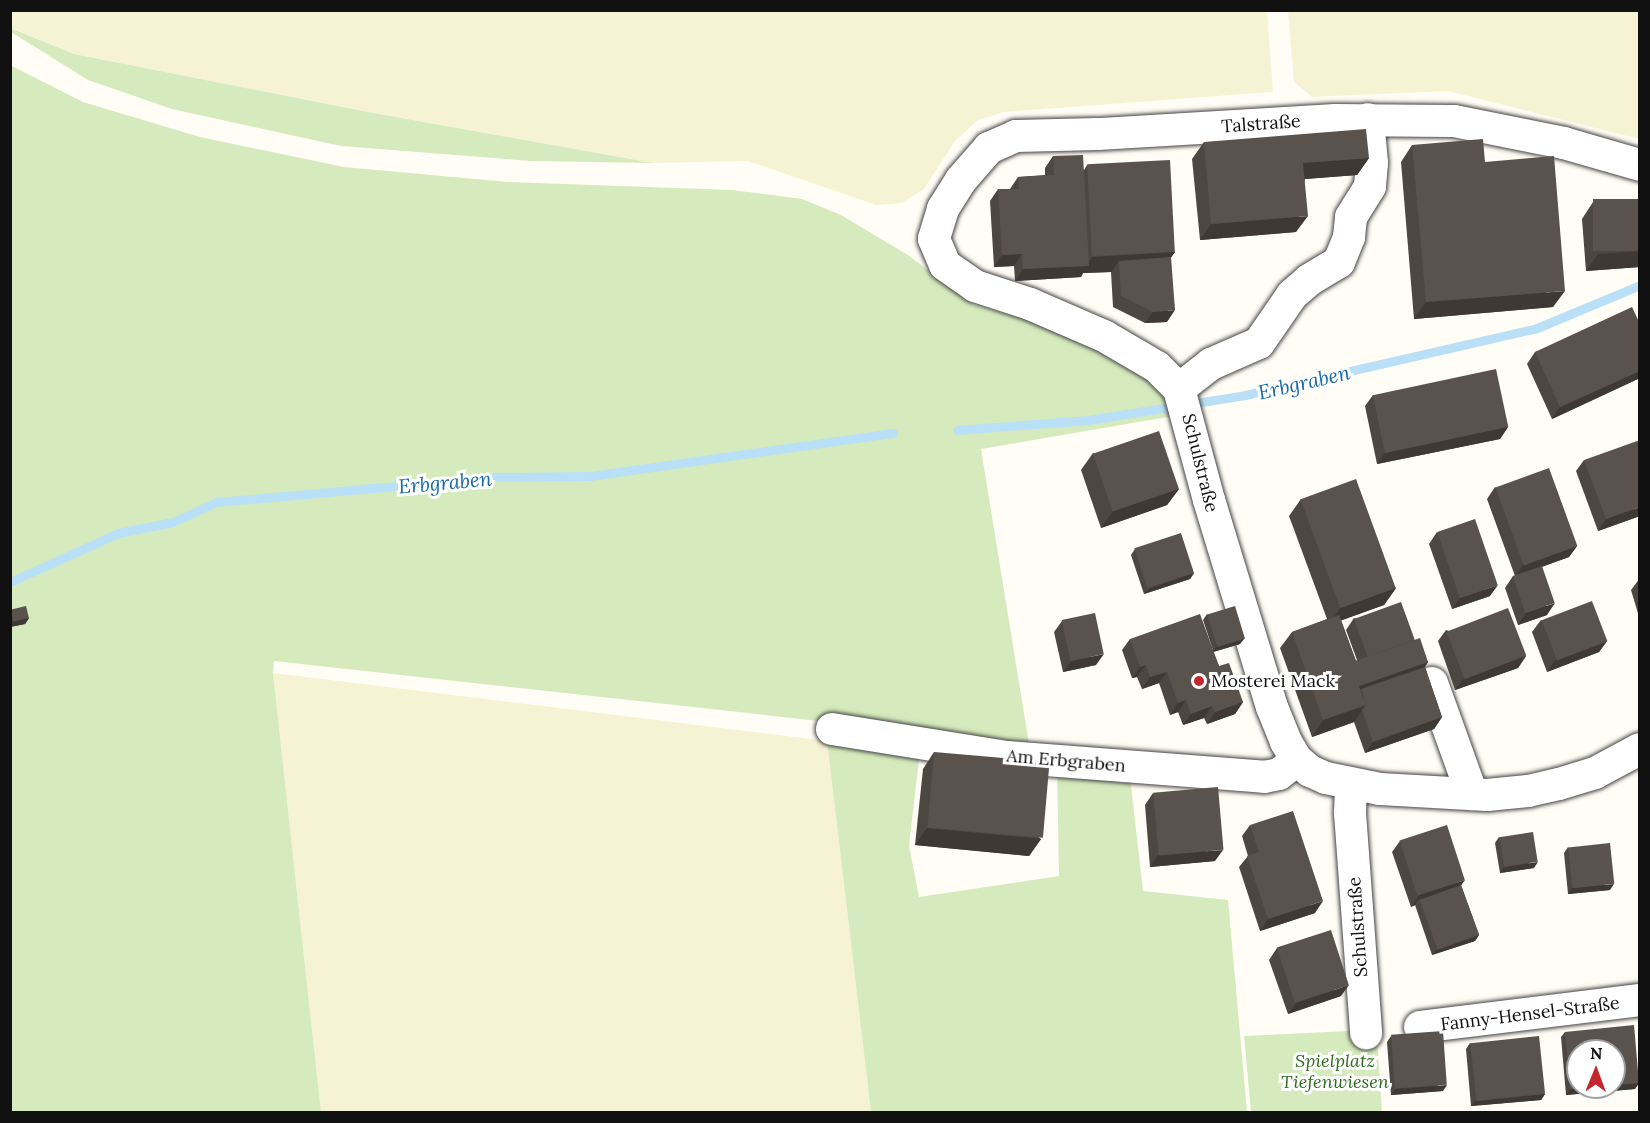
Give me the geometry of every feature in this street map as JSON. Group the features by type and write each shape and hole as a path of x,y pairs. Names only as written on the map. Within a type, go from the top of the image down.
{"street":[{"name":"Talstraße","path":"934,239 943,209 961,180 989,148 1016,135 1368,119 1454,121 1564,142 1640,165"},
{"path":"1179,389 1211,364 1259,343 1292,295 1309,280 1339,262 1349,237 1351,217 1370,186 1372,163 1368,119"},
{"name":"Schulstraße","path":"934,239 945,265 975,286 1030,304 1104,336 1157,367 1179,389 1189,418 1209,500 1258,664 1279,726 1297,760 1318,775 1351,785 1412,793 1472,794 1528,791 1559,784 1595,773 1640,749"},
{"path":"1432,683 1472,794"},
{"name":"Am Erbgraben","path":"832,729 1007,756 1264,777 1280,774 1297,760"},
{"name":"Schulstraße","path":"1351,785 1350,813 1366,1034"},
{"name":"Fanny-Hensel-Straße","path":"1420,1027 1640,1000"}],"shaded area":[{"path":"10,11 1267,11 1273,92 1004,112 978,120 955,141 924,189 902,203 876,205 748,161 653,163 368,112 74,54 11,28"},
{"path":"1288,11 1639,11 1639,139 1448,91 1312,97 1294,82"},
{"path":"273,673 827,741 871,1112 321,1112"}],"green space":[{"path":"10,28 74,54 368,112 653,163 531,161 341,146 172,109 88,80 11,32"},
{"path":"10,65 83,102 200,137 344,167 508,182 732,190 802,199 841,215 908,255 974,305 1061,329 1116,349 1169,394 1173,416 981,449 1029,744 274,661 273,673 321,1112 11,1112"},
{"path":"827,741 920,750 909,846 919,897 1059,876 1057,766 1129,768 1143,891 1228,900 1247,1112 871,1112"},
{"name":"Spielplatz Tiefenwiesen","path":"1349,1031 1377,1038 1382,1112 1251,1112 1244,1036"}],"building":[{"path":"1366,129 1369,158 1303,163 1308,216 1211,224 1204,142"},
{"path":"1483,139 1485,162 1554,156 1565,291 1426,302 1412,145"},
{"path":"1083,155 1089,266 1023,269 1022,254 1002,255 998,189 1019,189 1018,177 1054,175 1053,156"},
{"path":"1170,160 1175,252 1092,256 1087,164"},
{"path":"1593,199 1640,199 1640,251 1593,251"},
{"path":"1171,257 1175,310 1153,312 1121,296 1119,261"},
{"path":"1632,307 1640,324 1640,371 1560,407 1535,352"},
{"path":"1496,369 1508,427 1385,453 1373,395"},
{"path":"1159,431 1179,489 1113,511 1093,454"},
{"path":"1640,440 1640,507 1606,519 1584,460"},
{"path":"1549,468 1577,546 1524,565 1495,487"},
{"path":"1356,479 1396,588 1340,608 1301,499"},
{"path":"1475,519 1498,585 1460,598 1437,532"},
{"path":"1181,533 1194,573 1147,588 1134,548"},
{"path":"1542,566 1555,603 1525,613 1513,576"},
{"path":"1592,601 1607,641 1557,660 1542,620"},
{"path":"1401,602 1415,640 1368,657 1354,619"},
{"path":"26,606 29,618 13,622 10,610"},
{"path":"1235,606 1245,639 1217,647 1207,614"},
{"path":"1508,608 1526,656 1465,679 1446,632"},
{"path":"1095,613 1104,654 1070,661 1062,620"},
{"path":"1200,614 1219,666 1229,663 1243,702 1215,712 1212,706 1191,714 1186,700 1178,703 1167,672 1150,677 1146,665 1140,667 1130,639"},
{"path":"1339,615 1356,661 1420,638 1428,662 1359,686 1366,705 1323,720 1292,632"},
{"path":"1425,667 1442,717 1373,742 1362,710 1366,705 1361,689"},
{"path":"934,752 1050,762 1043,838 927,828"},
{"path":"1218,787 1223,850 1159,855 1153,793"},
{"path":"1293,811 1323,901 1268,919 1247,856 1259,852 1250,825"},
{"path":"1447,825 1465,880 1417,896 1399,840"},
{"path":"1533,832 1538,862 1504,867 1499,837"},
{"path":"1610,843 1614,884 1573,888 1568,847"},
{"path":"1461,885 1479,935 1438,950 1420,900"},
{"path":"1331,930 1349,985 1295,1003 1277,948"},
{"path":"1634,1025 1639,1083 1626,1084 1626,1039 1566,1039 1566,1043 1565,1032"},
{"path":"1443,1031 1447,1085 1395,1088 1391,1035"},
{"path":"1539,1036 1545,1094 1476,1101 1470,1043"}],"waterway":[{"name":"Erbgraben","path":"957,430 1088,420 1245,395 1537,328 1640,285"},
{"name":"Erbgraben","path":"10,582 118,533 173,522 216,502 496,477 590,476 893,433"}],"place":[{"name":"Mosterei Mack","path":"1199,681"}]}
